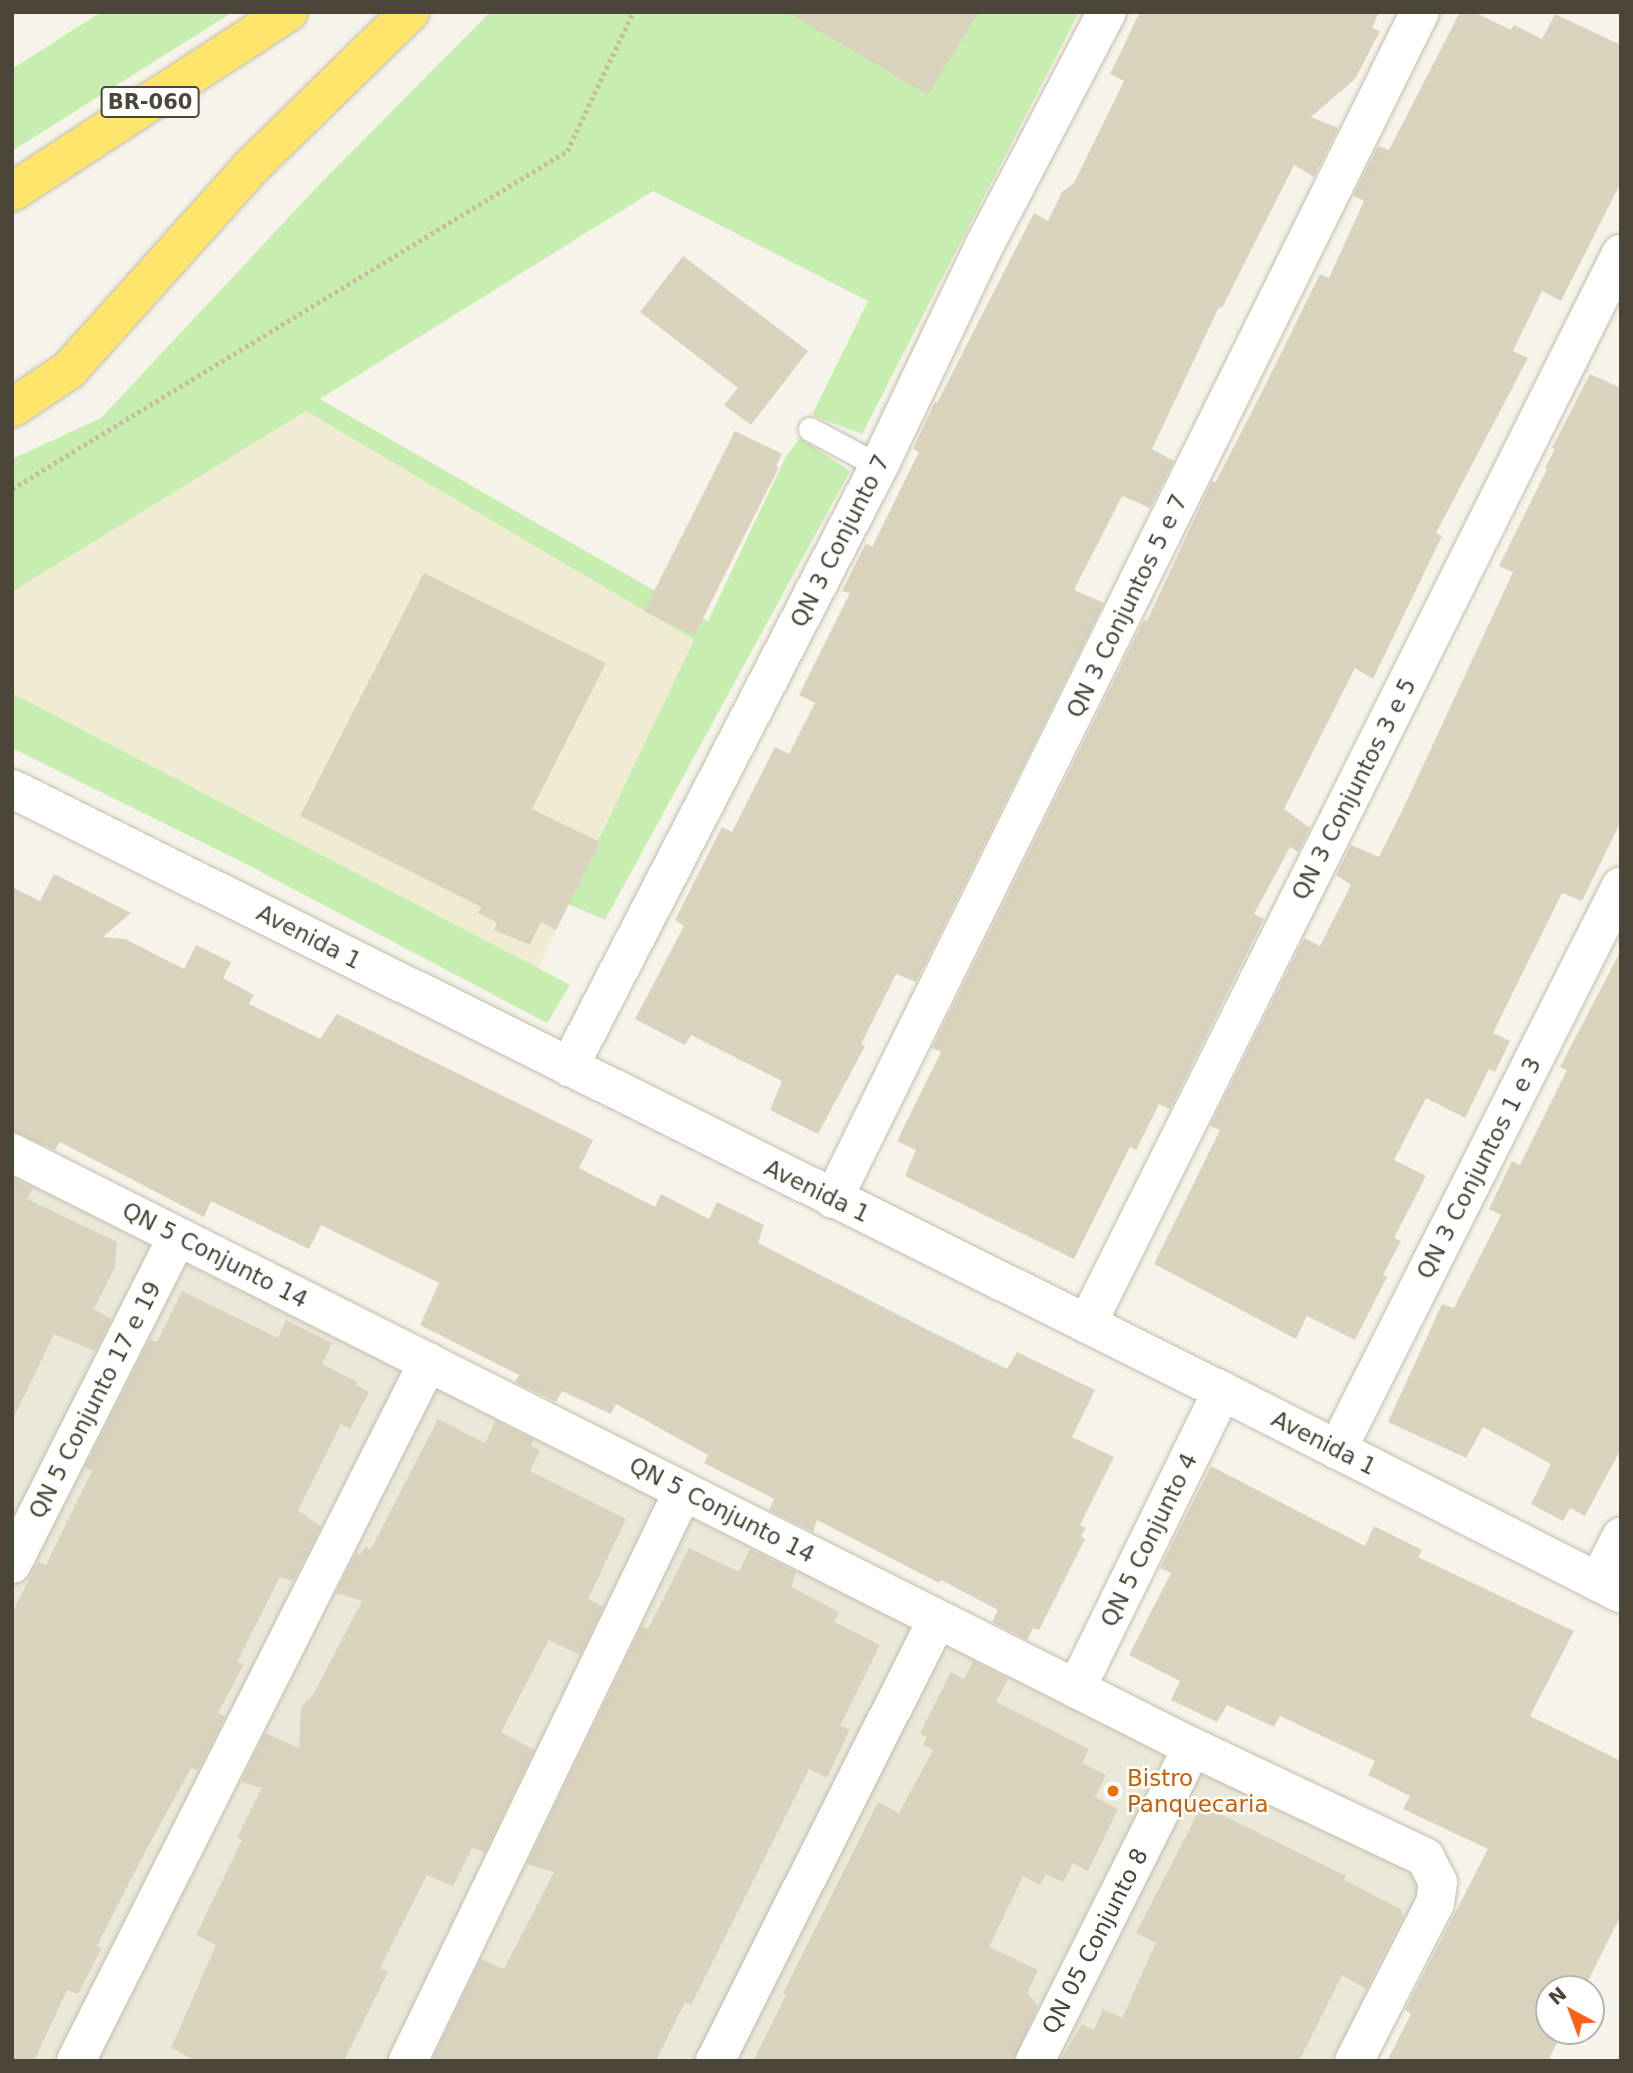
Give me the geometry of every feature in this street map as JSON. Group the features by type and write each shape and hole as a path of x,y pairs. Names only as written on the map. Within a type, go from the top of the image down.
{"highway":[{"name":"BR-060","path":"12,192 288,12"},
{"path":"12,408 38,394 79,361 253,165 410,12"}],"street":[{"name":"QN 3 Conjunto 7","path":"569,1067 879,466 985,244 1107,12"},
{"name":"QN 3 Conjuntos 5 e 7","path":"833,1199 1420,12"},
{"name":"QN 3 Conjuntos 3 e 5","path":"1087,1324 1621,254"},
{"name":"Avenida 1","path":"12,789 1222,1391 1609,1588"},
{"name":"QN 3 Conjuntos 1 e 3","path":"1337,1450 1621,886"},
{"name":"QN 5 Conjunto 14","path":"12,1153 1192,1747 1426,1857 1438,1882 1436,1903 1354,2061"},
{"name":"QN 5 Conjunto 17 e 19","path":"12,1564 177,1237"},
{"path":"76,2061 428,1362"},
{"name":"QN 5 Conjunto 4","path":"1076,1689 1222,1391"},
{"path":"408,2061 682,1491"},
{"path":"1609,1588 1621,1537"},
{"path":"715,2061 937,1619"},
{"name":"QN 05 Conjunto 8","path":"1035,2061 1192,1747"}],"lane":[{"path":"810,429 879,466"}],"path":[{"path":"12,489 568,151 633,12"}],"shaded area":[{"path":"306,410 695,640 538,968 12,693 12,592"},
{"path":"12,1173 1447,1876 1349,2061 12,2061"}],"green space":[{"path":"101,12 233,12 12,151 12,69"},
{"path":"490,12 1079,12 862,434 812,415 868,301 653,191 320,399 708,621 785,458 800,438 850,471 605,920 568,904 694,640 306,411 12,592 12,459 101,418 316,188"},
{"path":"12,693 570,985 547,1023 244,863 12,748"}],"building":[{"path":"787,12 979,12 928,95"},
{"path":"1140,12 1379,12 1372,28 1380,31 1355,79 1311,117 1338,128 1314,177 1294,165 1222,308 1219,307 1152,449 1174,461 1150,508 1122,496 1074,590 1104,603 916,982 896,974 861,1044 865,1046 818,1134 770,1110 782,1081 691,1035 685,1045 635,1019 684,926 675,920 722,827 732,832 775,747 789,754 815,703 799,695 850,593 842,591 866,543 872,547 919,452 913,449 935,402 937,403 1034,213 1048,221 1062,192 1074,183 1124,81 1110,74"},
{"path":"1460,12 1474,12 1511,30 1514,25 1542,39 1555,14 1621,45 1621,182 1561,301 1542,291 1513,351 1528,358 1436,533 1442,536 1373,679 1355,668 1284,809 1310,828 1298,852 1290,847 1254,914 1264,919 1170,1109 1159,1104 1136,1150 1130,1147 1074,1259 905,1176 916,1150 897,1141 941,1052 932,1048 1144,620 1147,621 1212,481 1215,483 1320,274 1329,278 1364,201 1353,196 1378,146 1389,150"},
{"path":"683,256 808,351 751,425 724,405 738,388 640,312"},
{"path":"1590,374 1621,388 1621,821 1582,901 1562,893 1493,1033 1510,1041 1495,1072 1489,1069 1465,1118 1426,1098 1394,1160 1426,1176 1394,1238 1401,1241 1383,1275 1387,1277 1355,1340 1307,1316 1296,1339 1154,1264 1220,1130 1210,1126 1304,938 1320,946 1351,885 1336,875 1351,845 1379,857 1402,811 1513,572 1499,566 1547,469 1545,468 1555,449 1552,448"},
{"path":"735,431 782,454 776,466 779,467 694,636 644,611"},
{"path":"424,573 606,663 532,809 600,842 556,930 541,922 530,945 494,930 497,923 478,913 481,907 300,816"},
{"path":"54,874 131,913 103,937 125,939 184,969 196,945 231,962 223,978 254,995 249,1004 320,1039 337,1014 593,1140 579,1168 655,1207 661,1194 709,1219 717,1202 764,1225 758,1243 928,1330 1007,1369 1017,1352 1095,1390 1072,1437 1114,1457 1080,1525 1086,1528 1081,1536 1085,1539 1039,1630 1033,1628 1027,1640 992,1622 998,1610 941,1580 939,1583 817,1520 813,1532 769,1510 774,1499 704,1463 708,1455 616,1404 611,1414 562,1391 556,1402 515,1382 519,1375 420,1325 439,1283 321,1225 309,1249 211,1201 204,1217 60,1142 55,1150 12,1131 12,887 40,901"},
{"path":"1621,950 1621,1449 1585,1516 1570,1508 1563,1521 1531,1504 1551,1464 1483,1427 1466,1458 1388,1422 1442,1304 1454,1308 1501,1215 1489,1209 1512,1161 1520,1165 1567,1070 1560,1067"},
{"path":"12,1178 33,1188 27,1199 117,1242 115,1267 94,1309 111,1319 95,1351 54,1334 12,1421"},
{"path":"182,1291 278,1338 286,1320 332,1343 322,1364 357,1382 356,1385 369,1392 350,1429 341,1424 298,1510 321,1527 293,1581 280,1577 237,1662 244,1664 218,1713 225,1716 198,1770 191,1768 145,1852 97,1946 102,1948 78,1994 67,1990 34,2061 12,2061 12,1613 38,1562 46,1565 92,1471 85,1467 150,1339 157,1342"},
{"path":"438,1419 485,1443 496,1421 534,1440 531,1446 540,1450 530,1471 626,1519 588,1599 603,1607 580,1655 549,1640 501,1732 534,1750 485,1852 472,1848 453,1886 427,1875 380,1968 388,1972 344,2061 196,2061 171,2048 216,1945 196,1935 242,1840 237,1838 262,1788 241,1782 265,1733 299,1748 301,1707 313,1695 362,1601 336,1593 357,1552 360,1555 365,1547 371,1549"},
{"path":"1211,1466 1365,1546 1374,1526 1422,1550 1418,1557 1574,1631 1530,1716 1621,1761 1621,1915 1591,1975 1535,1975 1535,2045 1556,2045 1548,2061 1387,2061 1411,2014 1405,2010 1488,1849 1403,1809 1410,1796 1368,1775 1375,1761 1280,1716 1274,1727 1227,1705 1217,1722 1171,1700 1180,1681 1129,1655 1171,1573 1160,1568"},
{"path":"689,1548 739,1572 750,1549 796,1572 791,1587 839,1612 834,1622 880,1645 840,1726 850,1729 827,1778 809,1769 691,2005 685,2002 656,2061 432,2061 481,1959 504,1969 554,1872 527,1864 642,1626 648,1629"},
{"path":"973,1661 1008,1679 996,1702 1089,1749 1082,1763 1106,1775 1095,1797 1118,1809 1088,1871 1073,1863 1063,1882 1046,1874 1040,1885 1023,1876 989,1947 1038,1970 1027,1993 1038,2006 1013,2061 753,2061 786,1995 783,1993 878,1802 899,1813 933,1750 923,1745 927,1737 920,1733 951,1672 964,1679"},
{"path":"1202,1805 1346,1876 1344,1880 1401,1909 1403,1917 1366,1989 1342,1975 1299,2061 1060,2061 1082,2024 1094,2030 1103,2009 1122,2018 1156,1943 1136,1933"}],"place":[{"name":"Bistro Panquecaria","path":"1113,1791"}]}
